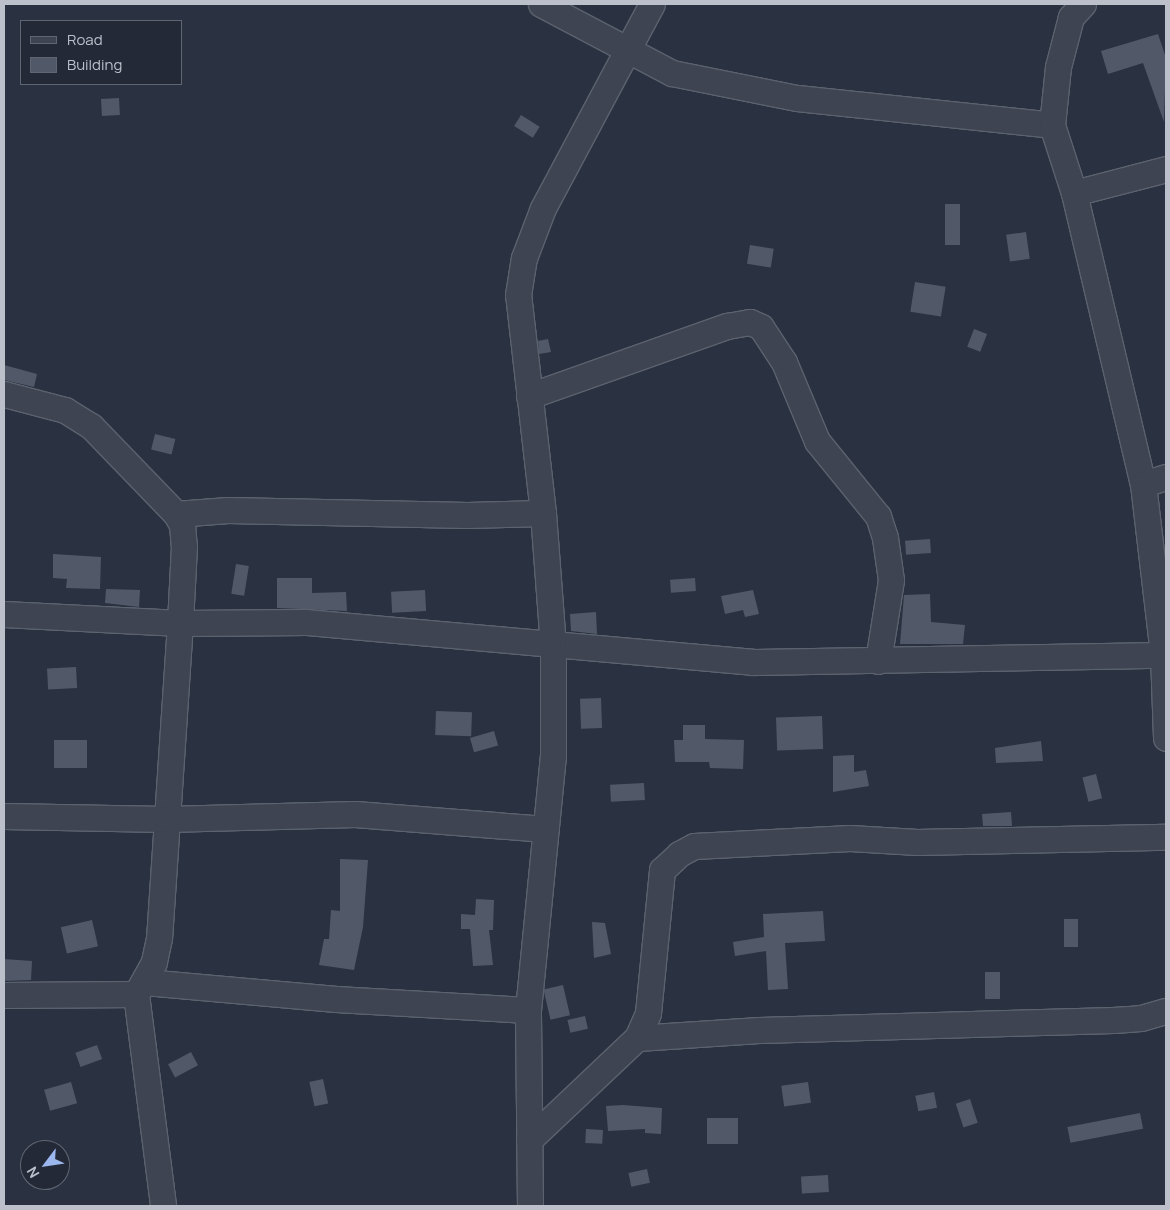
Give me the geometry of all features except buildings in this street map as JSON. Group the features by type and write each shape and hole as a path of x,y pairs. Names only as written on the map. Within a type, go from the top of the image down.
{"street":[{"path":"541,4 628,52 672,73 798,98 1052,125"},
{"path":"530,1206 528,1010 553,756 553,646 542,513 518,315 518,295 524,258 543,208 652,4"},
{"path":"1083,4 1072,17 1058,66 1052,125 1074,193 1155,480 1166,738"},
{"path":"1074,193 1166,169"},
{"path":"529,396 727,326 750,322 761,326 784,362 817,441 878,516 885,538 891,580 878,661"},
{"path":"4,394 65,410 90,426 176,514 182,525 184,546 180,623 159,938 141,988 163,1206"},
{"path":"176,514 228,510 542,513"},
{"path":"4,614 180,623 306,622 553,646 753,662 1163,655"},
{"path":"4,816 166,819 354,814 545,829"},
{"path":"529,1140 637,1038 648,1013 662,870 679,854 694,846 850,838 917,842 1166,837"},
{"path":"4,995 141,988 528,1010"},
{"path":"637,1038 759,1030 1113,1020 1142,1018 1166,1011"}]}
